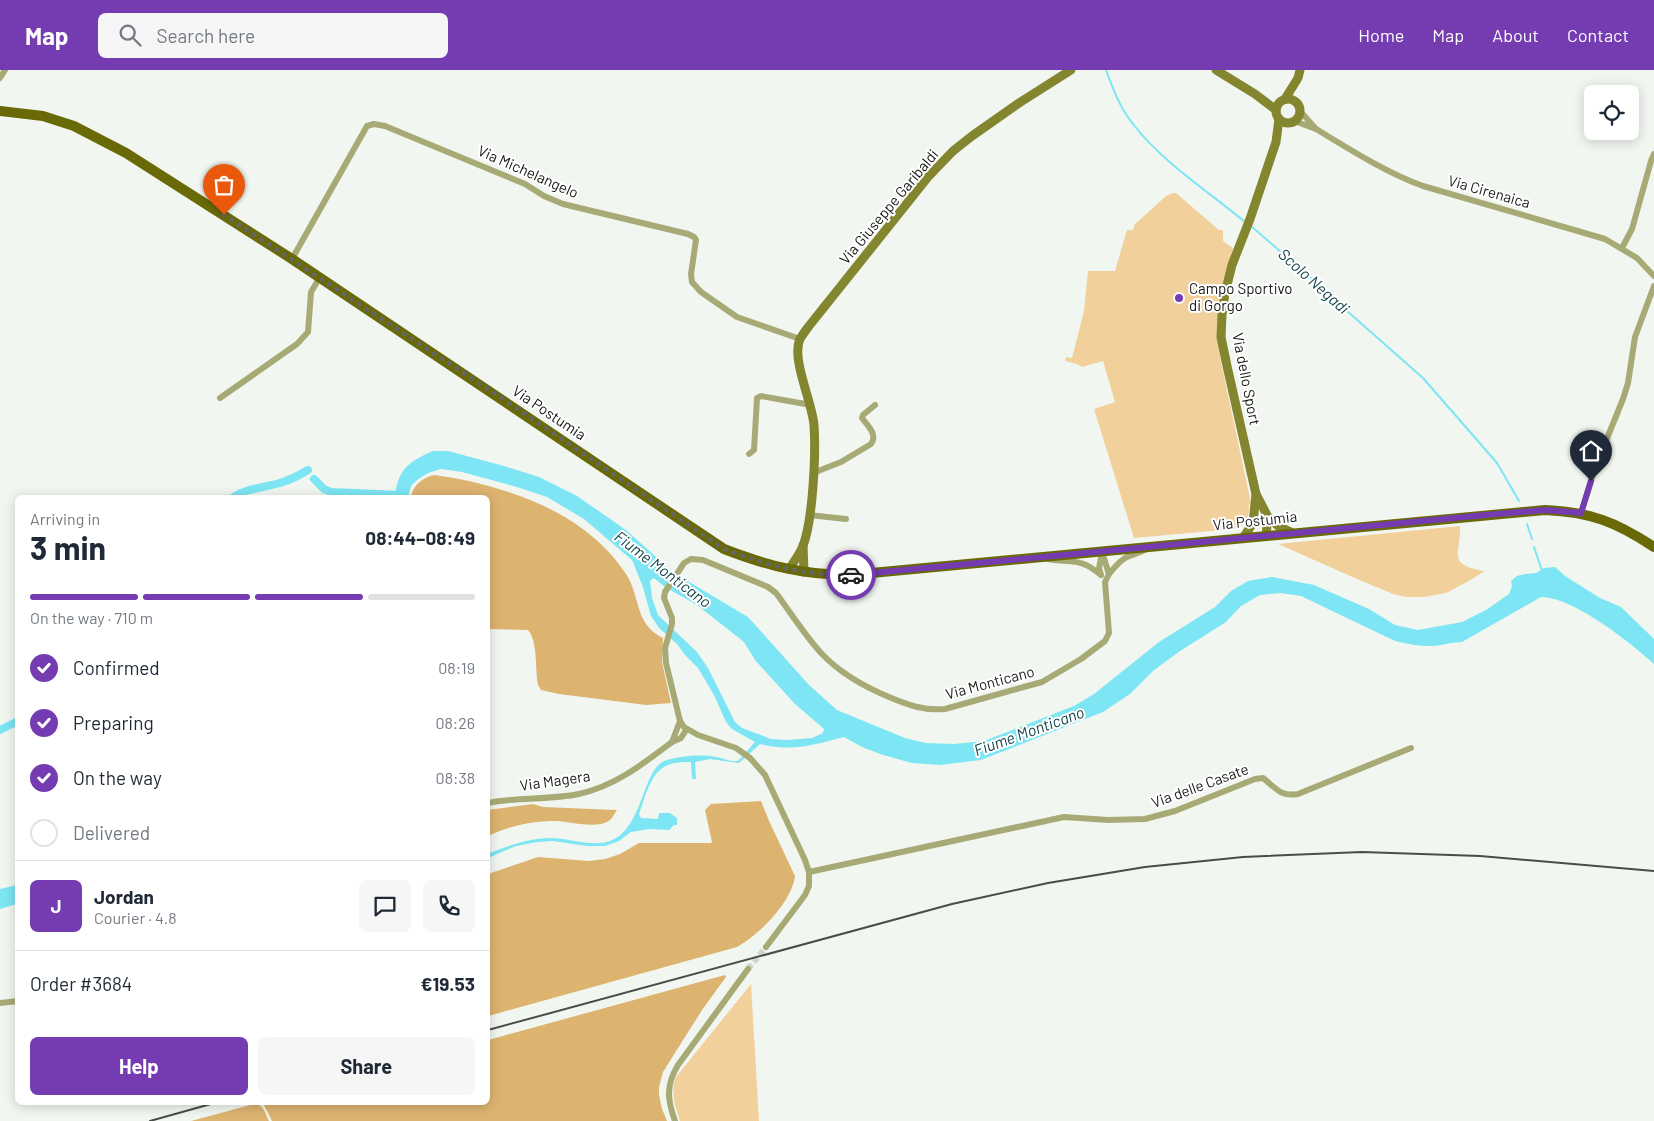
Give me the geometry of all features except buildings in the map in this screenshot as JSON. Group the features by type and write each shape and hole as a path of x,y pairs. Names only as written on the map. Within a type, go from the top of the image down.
{"main road":[{"name":"Via Postumia","path":"0,111 43,116 74,126 126,153 320,277 724,549 761,563 797,571 850,575 1533,511 1581,513 1606,520 1654,547"}],"street":[{"path":"0,78 5,70"},
{"name":"Via Giuseppe Garibaldi","path":"800,339 928,177 953,151 1019,103 1071,70"},
{"path":"1216,70 1255,94 1277,115 1292,122 1297,119 1299,108 1299,74"},
{"path":"1277,115 1283,100 1299,74"},
{"path":"1255,94 1292,100 1299,108"},
{"name":"Via Cirenaica","path":"1299,108 1316,129"},
{"name":"Via dello Sport","path":"1268,517 1256,494 1221,337 1225,293 1232,264 1250,219 1276,142 1277,115"},
{"name":"Via Cirenaica","path":"1292,122 1316,129 1401,178 1605,239 1637,258 1654,276"},
{"name":"Via dello Sport","path":"1276,142 1292,122"},
{"name":"Via Michelangelo","path":"292,259 366,126 374,124 385,126 498,172 563,204 694,237 696,240 690,274 692,282 702,292 737,317 800,339"},
{"path":"1622,248 1632,229 1650,162 1654,154"},
{"path":"220,398 297,344 308,332 311,292 320,277"},
{"path":"1581,513 1595,468 1623,399 1635,337 1654,286"},
{"path":"797,571 809,515 813,473 814,425 797,358 800,339"},
{"path":"749,454 754,450 757,398 761,396 810,405"},
{"path":"813,473 841,462 871,444 874,436 862,418 875,405"},
{"path":"1243,538 1253,523 1256,494"},
{"path":"1255,511 1265,535"},
{"path":"809,515 846,519"},
{"path":"1265,535 1268,517"},
{"path":"1268,517 1278,526 1293,533"},
{"path":"797,571 803,545"},
{"path":"1040,557 1088,565 1105,582 1109,574 1127,557 1138,555 1152,546"},
{"path":"1102,552 1109,574"},
{"path":"1100,575 1099,568 1102,552"},
{"name":"Via Monticano","path":"680,721 666,663 665,648 672,618 664,598 665,592 682,565 691,559 703,560 768,587 776,593 821,653 840,670 868,688 903,703 928,710 945,709 1042,682 1081,659 1104,641 1109,633 1105,582"},
{"path":"680,721 686,730 736,748 750,758 765,775 806,860 809,872 809,886 805,895 766,947"},
{"path":"672,742 680,721"},
{"path":"681,738 686,730"},
{"name":"Via Magera","path":"490,803 570,795 603,787 625,776 672,742 681,738 698,735"},
{"name":"Via delle Casate","path":"809,872 1064,817 1108,820 1145,819 1175,811 1255,779 1263,778 1282,794 1288,796 1298,794 1411,748"},
{"path":"675,1121 668,1088 672,1076 748,969"},
{"path":"0,1003 15,1001"}],"shaded area":[{"path":"1176,193 1219,230 1223,230 1223,241 1233,248 1220,298 1218,339 1221,362 1251,503 1246,520 1242,525 1234,529 1134,538 1094,409 1115,402 1103,361 1082,367 1065,361 1066,357 1072,358 1084,311 1088,271 1115,271 1127,230 1133,230 1134,225 1166,196"},
{"path":"435,475 489,486 516,494 566,518 589,534 609,552 631,583 639,609 647,625 663,638 662,662 671,703 646,705 541,690 538,685 533,641 528,630 490,629 490,495 412,495 419,482"},
{"path":"1460,526 1458,557 1460,562 1485,571 1446,593 1424,597 1406,597 1393,594 1278,544"},
{"path":"761,801 795,876 788,896 764,926 746,942 737,947 490,1015 490,873 538,857 589,861 605,859 620,854 639,843 711,843 705,810 711,804"},
{"path":"533,804 543,807 617,810 610,820 602,824 589,825 556,821 538,822 504,829 490,835 490,810"},
{"path":"725,975 726,977 702,1010 663,1072 659,1095 667,1121 272,1121 264,1105 490,1105 490,1039"},
{"path":"751,984 759,1121 680,1121 673,1094 676,1077"},
{"path":"250,1105 258,1105 262,1107 269,1121 191,1121"}],"water":[{"name":"Fiume Monticano","path":"433,451 448,451 539,477 577,496 626,530 674,573 748,617 809,685 837,710 905,738 925,743 954,744 984,741 1074,706 1094,694 1159,642 1215,607 1231,591 1248,581 1272,577 1314,585 1369,609 1395,625 1418,630 1462,622 1486,610 1509,594 1512,586 1511,581 1517,576 1536,573 1544,568 1555,567 1565,576 1600,598 1621,607 1654,639 1654,664 1631,644 1600,622 1569,604 1554,599 1541,597 1462,642 1431,646 1395,641 1301,596 1280,593 1260,595 1241,606 1226,622 1180,651 1153,671 1130,694 1103,712 981,760 940,765 912,763 862,747 844,737 812,745 792,747 760,744 739,763 710,759 695,762 696,779 692,779 691,762 673,763 662,768 652,779 639,814 641,818 658,819 659,813 670,813 677,818 677,825 674,825 669,830 649,829 631,832 619,841 605,846 587,846 553,841 537,842 516,846 490,857 490,853 536,839 553,838 596,843 610,841 621,834 630,824 637,812 652,774 659,765 667,760 692,756 710,756 738,761 755,742 732,729 726,722 714,695 698,668 677,644 659,628 651,616 643,587 632,560 584,519 547,497 462,472 441,469 428,473 417,480 411,486 409,495 395,495 398,480 402,473 417,459","holes":["654,578 665,587 697,605 744,642 755,660 795,704 824,729 823,733 812,738 771,739 742,728 735,722 708,668 697,652 658,615 652,598 650,581"]},
{"path":"15,885 15,905 0,909 0,889"}],"waterway":[{"name":"Scolo Negadi","path":"1106,70 1124,111 1144,138 1186,176 1245,222"},
{"name":"Scolo Negadi","path":"1251,226 1423,378 1497,463 1519,501"},
{"path":"236,495 286,481 308,470"},
{"path":"314,479 324,489 331,492 400,495"},
{"name":"Scolo Negadi","path":"1527,524 1532,539"},
{"name":"Scolo Negadi","path":"1534,547 1542,571"},
{"path":"0,730 15,722"}],"tunnel":[{"path":"748,969 766,947"}],"railway":[{"path":"490,1029 952,904 1048,883 1145,867 1243,857 1362,852 1480,856 1654,871"},
{"path":"150,1121 207,1105"}],"way so far":[{"path":"224,215 497,395 724,549 761,563 789,569 815,574 851,575"}],"place":[{"name":"Campo Sportivo di Gorgo","path":"1179,298"}],"route":[{"path":"851,575 1533,511 1581,513 1591,481"}]}
